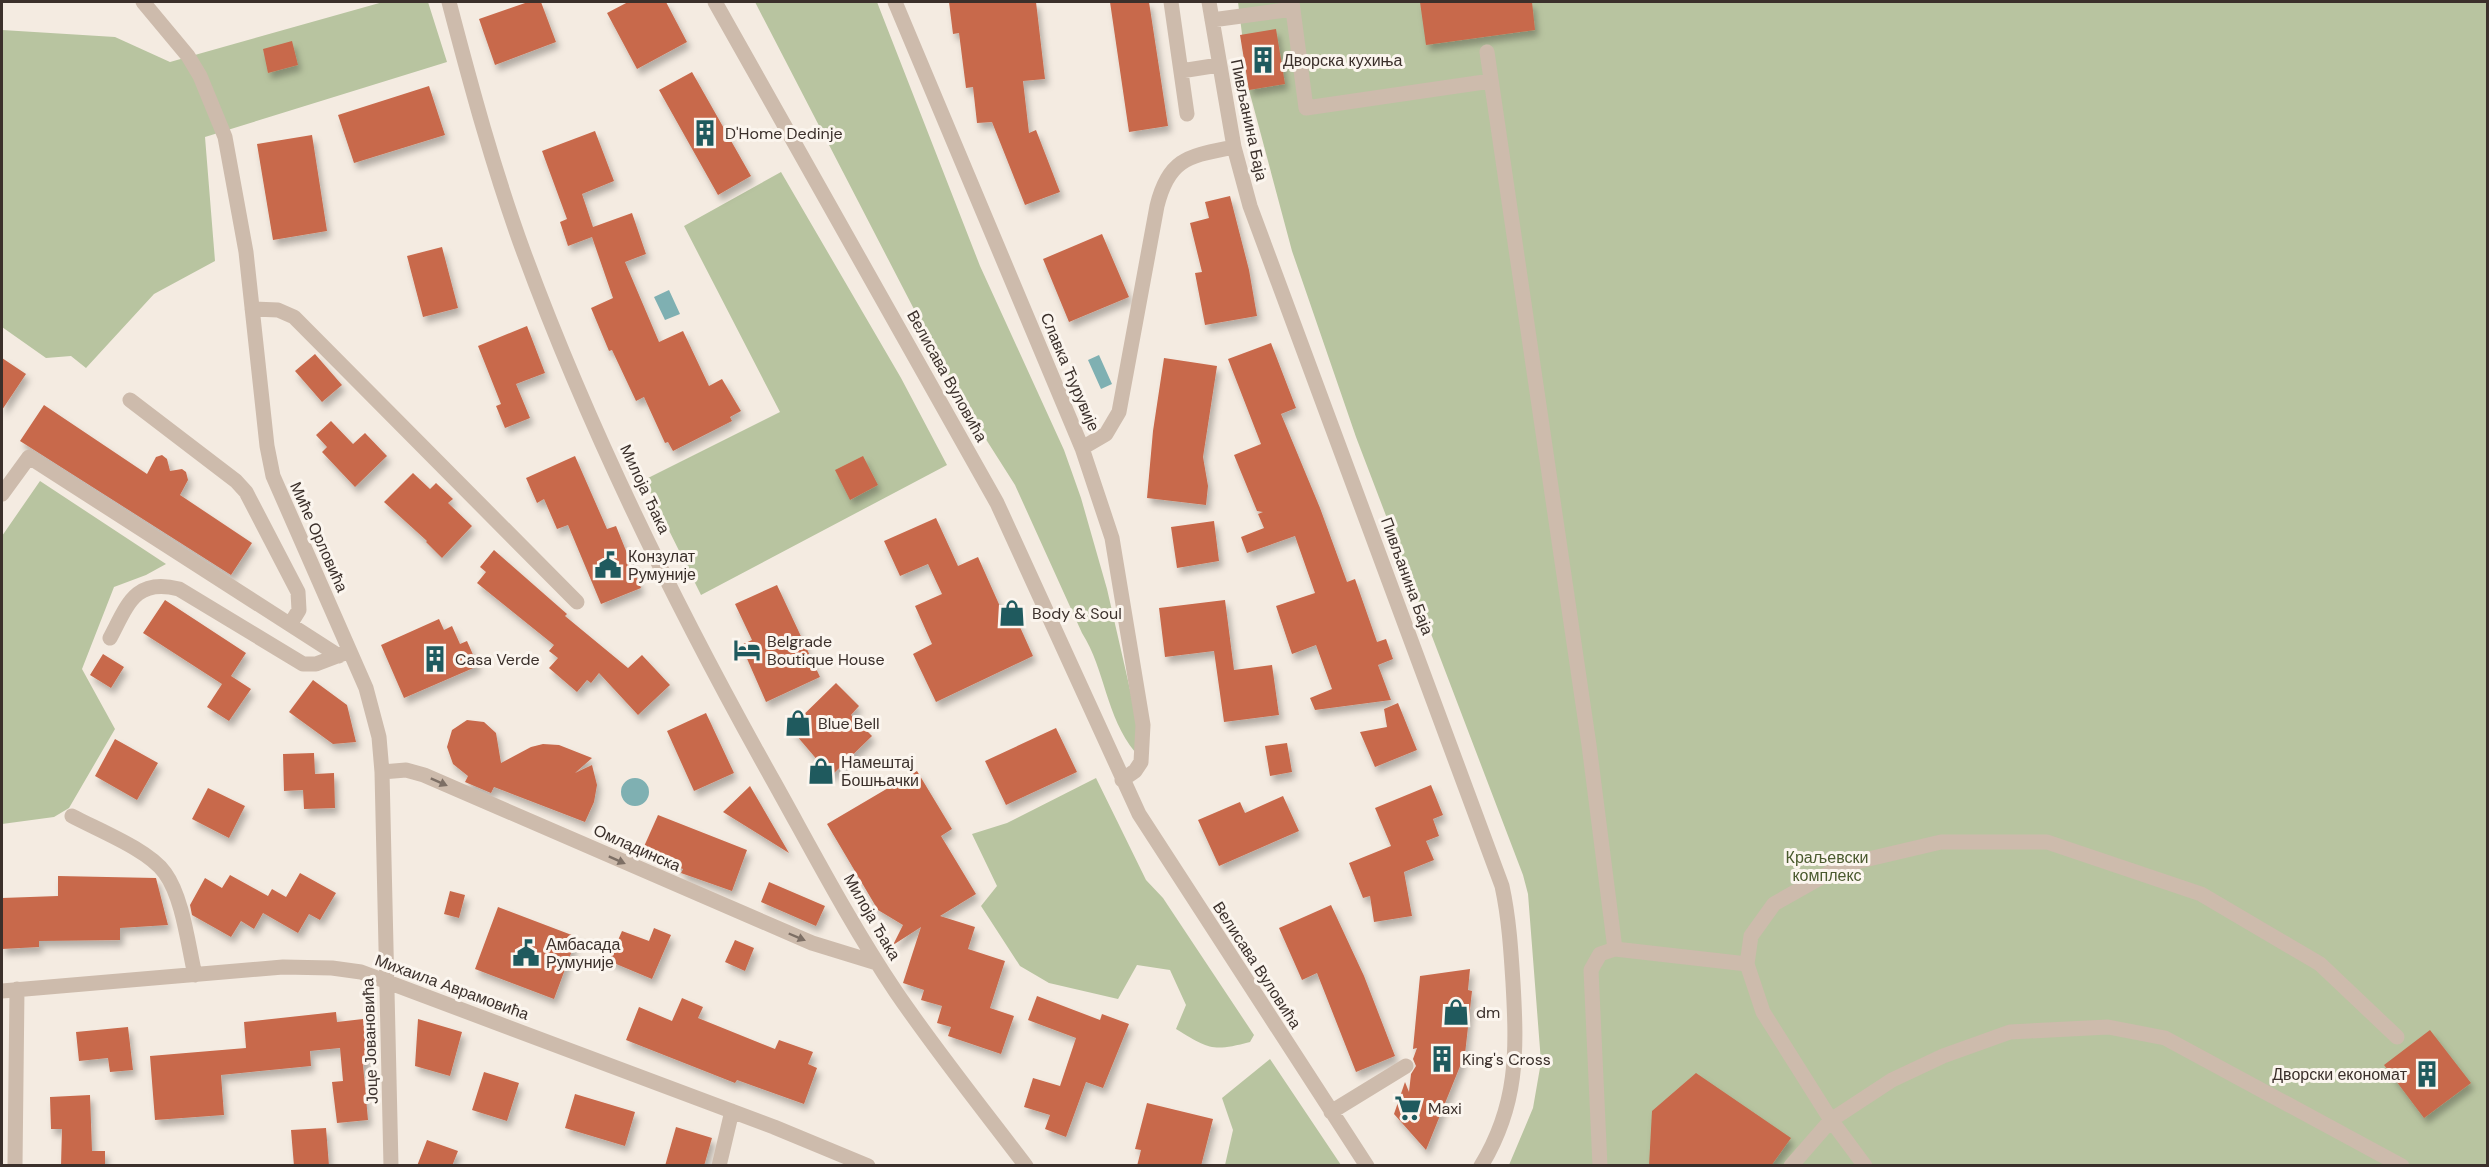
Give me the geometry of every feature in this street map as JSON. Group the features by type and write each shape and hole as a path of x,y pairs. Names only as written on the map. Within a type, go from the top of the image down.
{"street":[{"name":"Миће Орловића","path":"143,2 188,56 220,120 234,178 252,309 267,446 273,476 344,653 375,716 382,772"},
{"name":"Милоја Ђака","path":"449,2 474,101 525,255 589,412 709,665 877,963 927,1035 1026,1166"},
{"name":"Велисава Вуловића","path":"715,2 997,503 1122,780 1158,847 1367,1166"},
{"name":"Славка Ћурувије","path":"896,2 1082,448 1106,434 1119,412 1157,206 1164,182 1180,162 1198,155 1234,147"},
{"path":"1171,2 1187,114"},
{"name":"Пивљанина Баја","path":"1209,2 1234,147 1246,192 1502,886 1512,963 1515,1068 1508,1109 1481,1166"},
{"path":"1212,20 1293,5 1306,108 1491,81"},
{"path":"1487,52 1589,745 1615,949"},
{"path":"1181,71 1219,65"},
{"path":"252,309 278,310 294,317 577,602"},
{"path":"130,400 236,481 246,492 298,592 299,610 291,623"},
{"path":"1082,448 1112,538 1143,725 1141,762 1135,771 1122,780"},
{"path":"2,494 29,457 196,565 344,653"},
{"path":"110,638 130,600 138,592 151,586 165,585 179,589 303,664 316,664 344,653"},
{"name":"Омладинска","path":"382,772 406,770 424,775 812,943 877,963"},
{"name":"Јоце Јовановића","path":"382,772 391,1166"},
{"path":"72,816 150,859 165,872 175,893 195,975"},
{"path":"1865,1166 1831,1120 1763,1012 1747,964 1751,936 1774,904 1843,865 1941,842 2047,842 2200,894 2320,964 2397,1037"},
{"path":"1600,1166 1591,970 1600,954 1615,949 1747,964"},
{"name":"Михаила Аврамовића","path":"2,991 311,967 361,972 732,1111 868,1166"},
{"path":"15,1166 17,989"},
{"path":"1791,1166 1831,1120 1892,1080 1943,1056 2010,1032 2108,1027 2165,1038 2402,1166"},
{"path":"1331,1112 1406,1066"},
{"path":"719,1166 732,1111"}],"green space":[{"path":"383,2 428,2 447,62 205,137 215,261 154,294 86,368 71,356 46,358 2,327 2,30 115,37 170,62"},
{"path":"755,2 877,2 980,266 1064,450 1081,498 1107,589 1137,720 1135,752 1118,724 1090,647 1015,485 961,400"},
{"name":"Краљевски комплекс","path":"1238,2 2487,2 2487,1165 1509,1165 1533,1108 1541,1062 1528,894 1523,875 1356,437 1292,251 1249,90"},
{"path":"781,172 901,378 947,465 701,595 644,480 780,412 684,226"},
{"path":"40,481 166,564 146,575 114,587 82,669 115,729 69,808 54,817 2,824 2,536"},
{"path":"1096,778 1146,880 1163,898 1254,1035 1250,1042 1227,1047 1211,1047 1176,1029 1186,1005 1170,970 1137,965 1118,999 1049,983 1020,966 981,906 997,886 972,834 1007,823"},
{"path":"1270,1059 1341,1165 1225,1165 1233,1130 1222,1098"}],"water":[{"path":"669,290 680,314 665,320 654,297"},
{"path":"1099,355 1112,384 1101,389 1088,360"},
{"path":"635,778 645,782 649,792 645,802 635,806 625,802 621,792 625,782"}],"building":[{"path":"528,2 541,2 556,42 495,65 479,19"},
{"path":"628,2 666,2 687,42 637,69 607,13"},
{"path":"949,2 1036,2 1045,79 1023,81 1029,133 1036,130 1060,192 1025,205 992,122 977,123 973,87 966,88 959,33 953,34"},
{"path":"1110,2 1149,2 1168,126 1129,132"},
{"path":"1420,2 1532,2 1535,30 1426,45"},
{"name":"Дворска кухиња","path":"1276,29 1285,84 1249,90 1240,35"},
{"path":"292,41 298,65 268,73 263,49"},
{"name":"D'Home Dedinje","path":"692,72 751,176 718,195 659,90"},
{"path":"429,86 445,135 354,163 338,115"},
{"path":"595,131 614,181 582,194 593,227 632,213 646,254 625,262 659,342 683,331 709,386 722,379 741,411 730,417 732,421 673,451 668,442 665,443 644,397 636,401 612,350 609,351 591,308 613,298 592,237 568,246 560,222 567,219 542,151"},
{"path":"312,135 327,231 273,240 257,144"},
{"path":"1230,196 1249,270 1257,316 1205,325 1195,273 1202,272 1190,223 1209,218 1205,202"},
{"path":"1102,234 1129,297 1069,322 1043,259"},
{"path":"442,247 458,308 423,317 407,256"},
{"path":"527,326 545,373 516,384 530,418 505,428 496,406 501,404 478,346"},
{"path":"1271,343 1296,408 1281,414 1320,508 1347,582 1355,579 1377,642 1386,639 1393,659 1378,665 1391,700 1315,710 1310,698 1332,689 1316,645 1292,654 1276,606 1315,593 1295,536 1247,553 1241,537 1264,528 1258,514 1263,512 1257,511 1234,455 1261,444 1228,359"},
{"path":"315,354 342,385 322,402 295,371"},
{"path":"2,358 26,374 2,410"},
{"path":"1164,358 1217,366 1203,457 1208,486 1206,505 1147,498 1153,431"},
{"path":"44,405 147,474 156,457 162,455 167,459 170,471 182,469 186,472 188,480 180,495 252,543 231,575 20,441"},
{"path":"331,421 353,444 365,433 387,456 355,487 322,452 327,447 316,435"},
{"path":"575,456 607,529 616,526 641,588 601,604 568,525 557,529 544,499 537,503 526,478"},
{"path":"863,456 878,485 850,500 835,470"},
{"path":"413,473 430,489 436,483 453,499 448,503 472,526 442,558 427,541 384,502"},
{"path":"936,518 958,566 978,557 1002,611 1011,607 1033,656 936,702 913,654 932,644 915,606 942,594 928,564 900,576 884,541"},
{"path":"1214,521 1219,561 1177,568 1171,527"},
{"path":"494,550 567,614 565,616 628,668 642,655 670,685 638,715 599,673 591,683 587,680 577,692 549,668 558,658 549,651 554,645 477,583 486,572 480,567"},
{"path":"777,585 820,677 766,702 741,645 752,640 735,604"},
{"path":"165,600 246,653 231,676 251,689 229,721 207,707 222,684 143,633"},
{"path":"1225,600 1234,670 1272,665 1279,715 1224,722 1214,651 1165,657 1159,608"},
{"name":"Casa Verde","path":"439,619 444,630 452,626 460,644 467,641 478,666 404,698 381,645"},
{"path":"103,654 124,667 111,688 90,675"},
{"path":"313,680 347,705 356,742 333,744 289,712"},
{"path":"836,683 859,706 851,715 872,736 831,776 790,728"},
{"path":"1398,703 1417,750 1375,767 1360,732 1387,727 1384,709"},
{"path":"706,713 734,773 694,791 667,731"},
{"path":"467,720 484,722 496,733 501,763 531,747 543,744 559,745 592,758 575,773 592,765 597,785 594,802 585,822 494,787 491,793 465,782 468,776 453,764 447,747 452,730"},
{"path":"1056,728 1077,772 1006,805 985,761"},
{"path":"115,739 158,763 137,800 95,776"},
{"path":"1287,743 1292,772 1270,776 1265,746"},
{"path":"314,753 315,774 334,773 335,808 304,809 303,790 284,791 283,754"},
{"path":"917,771 952,829 941,836 976,894 940,916 975,927 968,949 1005,961 990,1008 1014,1016 1001,1054 948,1036 951,1027 937,1023 942,1006 921,1000 924,990 903,983 921,927 893,945 903,925 878,910 827,824"},
{"path":"1431,785 1443,815 1433,819 1439,836 1426,841 1434,860 1404,872 1412,916 1374,922 1370,896 1363,898 1349,863 1391,846 1375,808"},
{"path":"750,786 789,853 723,812"},
{"path":"208,788 245,806 229,838 192,819"},
{"path":"1283,796 1299,831 1219,866 1198,820 1240,802 1245,813"},
{"path":"658,815 747,850 732,891 681,873 683,869 642,851"},
{"path":"300,873 336,893 320,920 309,914 298,933 263,913 254,929 241,921 231,937 192,915 190,905 205,878 222,888 230,875 268,896 272,889 286,897"},
{"path":"58,876 156,878 168,925 120,928 120,940 39,941 39,947 2,949 2,898 58,896"},
{"path":"769,882 825,906 816,926 761,902"},
{"path":"450,891 465,895 459,918 444,914"},
{"path":"1331,905 1364,976 1395,1056 1356,1072 1317,973 1302,980 1279,928"},
{"name":"Амбасада Румуније","path":"498,907 577,937 554,999 475,969"},
{"path":"654,928 671,935 652,979 609,961 622,931 649,941"},
{"path":"735,940 754,948 745,971 725,962"},
{"name":"King's Cross","path":"1470,969 1468,990 1472,991 1465,1054 1426,1150 1394,1114 1405,1082 1409,1092 1411,1074 1416,1066 1413,1059 1417,1048 1413,1049 1420,976"},
{"path":"1037,996 1100,1020 1102,1014 1129,1024 1103,1088 1086,1082 1066,1137 1045,1129 1050,1115 1024,1107 1033,1078 1060,1086 1076,1038 1028,1020"},
{"path":"682,998 703,1007 698,1018 775,1049 779,1040 813,1052 808,1064 817,1068 804,1104 737,1080 735,1083 626,1040 639,1007 672,1021"},
{"path":"336,1012 337,1022 363,1019 368,1064 363,1065 368,1120 337,1123 332,1082 343,1081 340,1048 310,1051 311,1066 221,1075 224,1115 155,1120 150,1056 246,1048 244,1022"},
{"path":"418,1019 462,1032 450,1076 415,1066"},
{"path":"128,1027 133,1070 110,1072 108,1058 79,1061 76,1032"},
{"name":"Дворски економат","path":"2430,1030 2471,1083 2424,1118 2384,1065"},
{"path":"484,1072 519,1083 507,1121 472,1110"},
{"path":"1696,1073 1791,1138 1771,1166 1649,1166 1652,1111"},
{"path":"575,1094 635,1112 625,1146 565,1128"},
{"path":"90,1095 92,1151 105,1151 105,1166 61,1166 62,1129 51,1129 50,1097"},
{"path":"1147,1103 1213,1119 1201,1166 1137,1166 1141,1150 1135,1149"},
{"path":"676,1127 712,1138 704,1166 665,1166"},
{"path":"326,1128 329,1166 294,1166 291,1130"},
{"path":"427,1140 458,1151 452,1166 417,1166"}],"place":[{"name":"Дворска кухиња","path":"1263,60"},
{"name":"D'Home Dedinje","path":"705,133"},
{"name":"Конзулат Румуније","path":"608,565"},
{"name":"Body & Soul","path":"1012,613"},
{"name":"Belgrade Boutique House","path":"747,650"},
{"name":"Casa Verde","path":"435,659"},
{"name":"Blue Bell","path":"798,723"},
{"name":"Намештај Бошњачки","path":"821,771"},
{"name":"Амбасада Румуније","path":"526,953"},
{"name":"dm","path":"1456,1012"},
{"name":"King's Cross","path":"1442,1059"},
{"name":"Дворски економат","path":"2427,1074"},
{"name":"Maxi","path":"1408,1108"}]}
